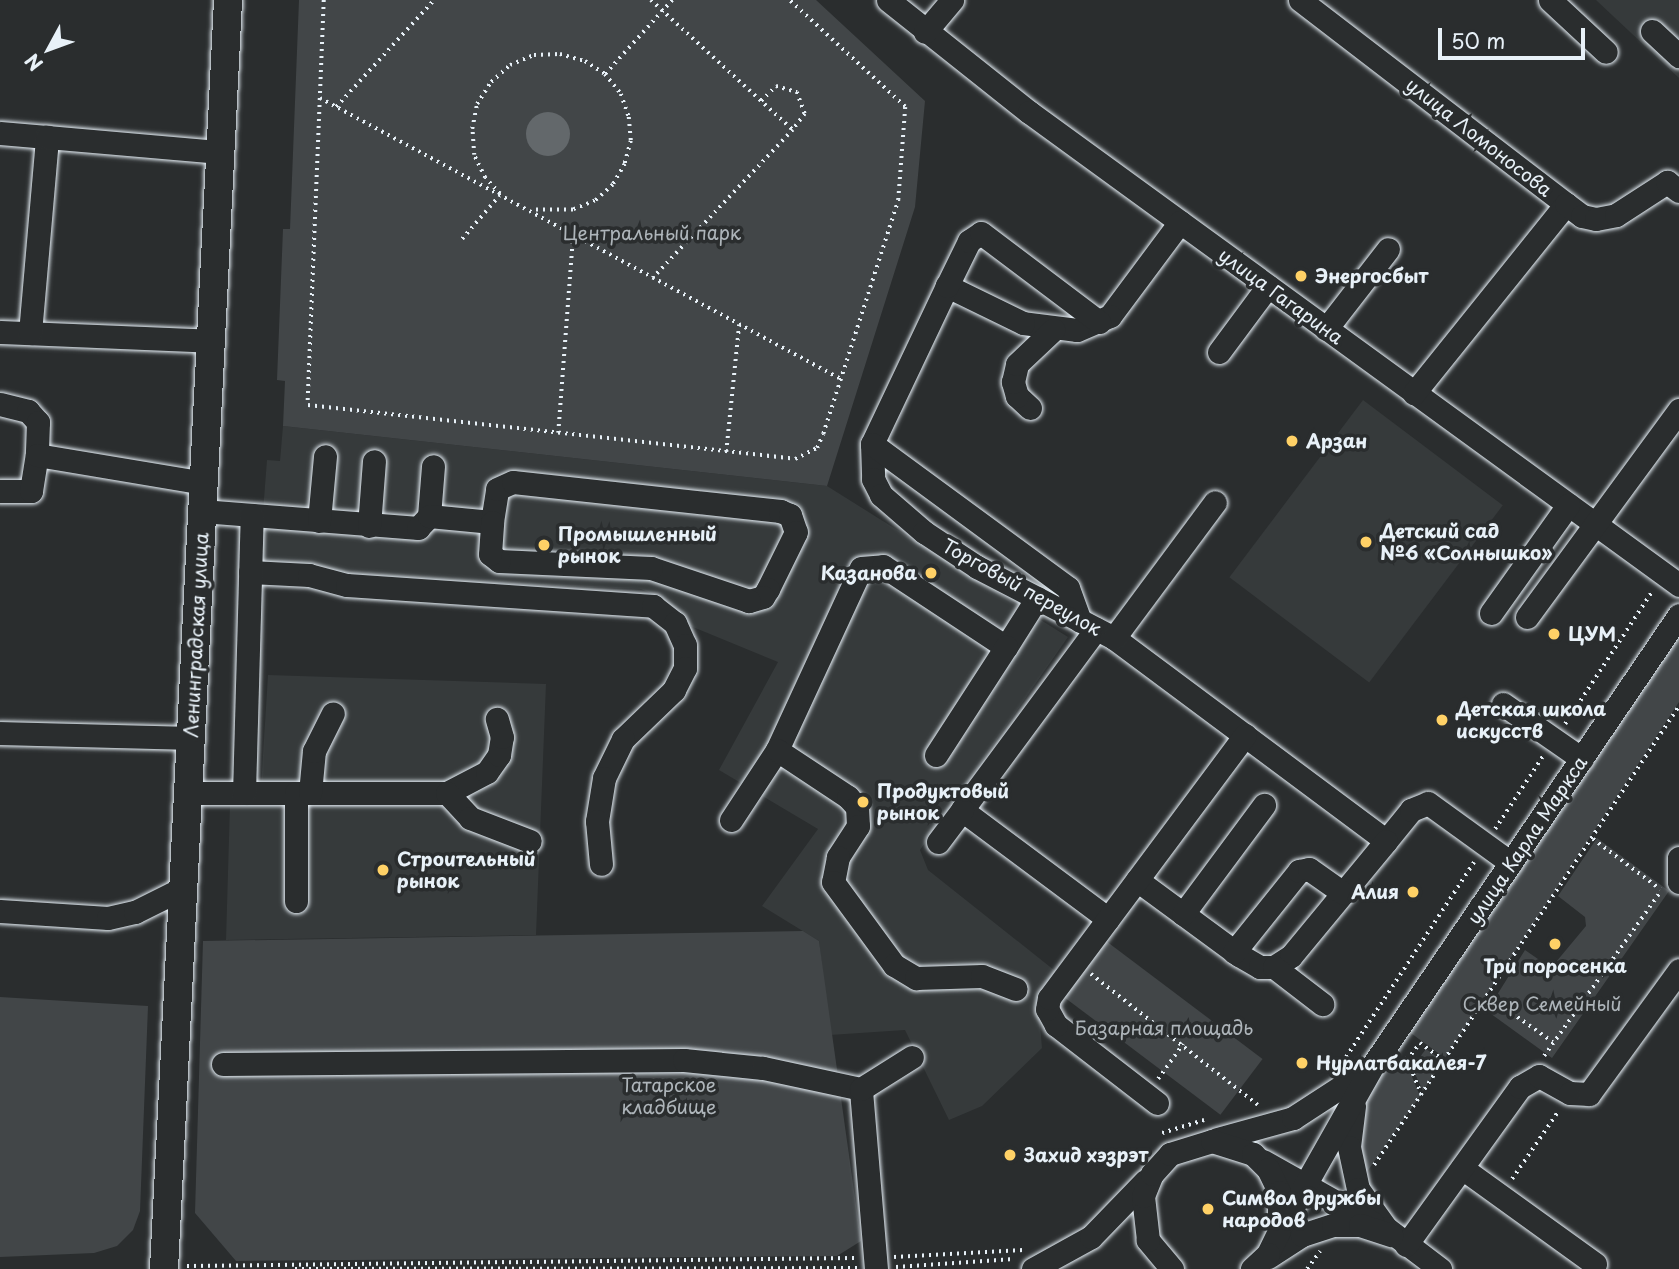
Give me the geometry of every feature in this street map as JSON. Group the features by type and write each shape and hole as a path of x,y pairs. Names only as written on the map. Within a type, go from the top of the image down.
{"main road":[{"name":"Ленинградская улица","path":"164,1267 228,0"}],"street":[{"name":"улица Гагарина","path":"888,0 925,32 1180,222 1671,580"},
{"path":"925,32 951,0"},
{"name":"улица Ломоносова","path":"1300,0 1566,204 1414,393"},
{"path":"1550,0 1606,52"},
{"path":"1652,31 1679,56"},
{"path":"0,133 220,152"},
{"path":"30,333 47,137"},
{"path":"1566,204 1582,216 1596,219 1616,215 1667,182 1679,191"},
{"path":"947,286 995,312 1053,330 1077,330 1110,316 1180,222"},
{"name":"Торговый переулок","path":"1099,322 981,233 969,241 872,444 873,479 893,508 977,567 1097,629 1386,841"},
{"path":"1326,328 1388,249"},
{"path":"1219,352 1268,286"},
{"path":"1030,408 1017,396 1013,382 1017,363 1053,330"},
{"path":"0,332 211,341"},
{"path":"0,404 28,411 38,422 37,455 31,491 0,491"},
{"path":"1527,617 1679,410"},
{"path":"872,444 1068,588 1097,629"},
{"path":"37,455 204,483"},
{"path":"319,521 324,456"},
{"path":"369,526 374,461"},
{"path":"202,511 418,528 429,516 433,466"},
{"path":"513,482 780,511 790,515 796,532 763,597 748,601 652,568 499,561 490,554 492,522 497,489 513,482"},
{"path":"938,842 1097,629 1215,502"},
{"path":"1491,613 1568,505"},
{"path":"244,793 252,515"},
{"path":"429,516 492,522"},
{"path":"731,820 777,750 861,568 883,566 1006,647"},
{"path":"250,572 309,575 347,585 653,606 675,622 685,645 685,668 674,690 624,739 604,778 597,821 601,864"},
{"path":"936,755 1037,598"},
{"name":"улица Карла Маркса","path":"1252,1269 1268,1254 1373,1065 1679,615"},
{"path":"1503,704 1582,759"},
{"path":"296,901 303,793 314,751 333,713"},
{"path":"188,793 447,793 487,772 499,755 502,737 497,719"},
{"path":"0,733 191,738"},
{"path":"1152,1099 1050,1017 1049,998 1245,736"},
{"path":"777,750 848,797 857,807 858,826 838,857 833,882 894,965 916,978 982,976 1016,989"},
{"path":"447,793 470,818 530,841"},
{"path":"1137,880 1234,953 1260,967 1274,967 1291,956 1411,810 1428,803 1511,863"},
{"path":"1183,914 1264,805"},
{"path":"962,810 1108,919"},
{"path":"1234,953 1299,871 1309,869 1343,892"},
{"path":"0,911 80,920 108,918 135,912 181,889"},
{"path":"1274,967 1322,1004"},
{"path":"1400,1241 1462,1168 1530,1079 1548,1078 1570,1093 1589,1094 1679,970"},
{"path":"223,1064 684,1060 763,1068 861,1089 912,1057"},
{"name":"улица Карла Маркса","path":"1031,1258 1091,1237 1178,1149 1212,1129 1293,1118 1373,1065"},
{"path":"861,1089 876,1265"},
{"path":"1358,1091 1349,1147 1358,1189 1400,1241"},
{"path":"1212,1129 1259,1159 1306,1182 1440,1269"},
{"path":"1259,1159 1279,1192 1279,1231"},
{"path":"1462,1168 1595,1264"},
{"path":"1152,1174 1143,1196 1144,1232 1158,1269"},
{"path":"1252,1269 1302,1234 1336,1224 1370,1227 1400,1241"},
{"path":"1144,1232 1157,1256 1172,1269"}],"path":[{"path":"324,0 308,405 795,460 808,456 824,434 898,200 905,107 789,0"},
{"path":"336,107 434,0"},
{"path":"651,0 793,130"},
{"path":"605,74 672,0"},
{"path":"501,196 485,178 474,155 472,129 477,104 491,82 510,65 534,55 572,57 605,74 621,94 629,117 631,141 625,164 613,185 595,201 573,210 549,213 526,209"},
{"path":"653,278 805,114 797,92 776,86 761,101"},
{"path":"320,98 841,379"},
{"path":"462,239 501,196"},
{"path":"558,433 573,235"},
{"path":"726,452 739,324"},
{"path":"1342,1062 1554,739 1671,580"},
{"path":"1358,1189 1489,997 1679,706"},
{"path":"1530,1079 1553,1042 1674,876 1592,839"},
{"path":"1075,963 1183,1044 1268,1113"},
{"path":"1489,997 1553,1042"},
{"path":"1152,1099 1183,1044"},
{"path":"1408,1060 1422,1095"},
{"path":"1500,1196 1570,1093"},
{"path":"1152,1140 1184,1123 1212,1129"},
{"path":"1160,1143 1212,1129"},
{"path":"1307,1269 1336,1224"},
{"path":"164,1267 876,1265 1010,1253 1031,1258"},
{"path":"1010,1253 1010,1269"},
{"path":"295,1269 876,1265 1031,1258"}],"shaded area":[{"path":"1596,0 1679,0 1679,78"},
{"path":"548,112 563,119 570,134 563,149 548,156 533,149 526,134 533,119"},
{"name":"Детский сад №6 «Солнышко»","path":"1363,400 1503,505 1369,683 1229,577"},
{"path":"283,426 827,486 1068,637 920,850 928,870 1059,974 1039,1012 1042,1048 982,1106 949,1120 905,1030 830,1035 819,941 762,906 818,829 719,770 778,662 688,625 662,598 641,589 362,578 259,564 267,460 280,461"},
{"name":"Строительный рынок","path":"268,675 546,684 536,935 226,940 230,804 260,804"}],"green space":[{"name":"Центральный парк","path":"299,0 816,0 925,101 915,207 827,486 283,426 285,381 277,380 283,229 290,229"},
{"path":"1679,627 1679,702 1445,1058 1408,1031"},
{"name":"Сквер Семейный","path":"1597,838 1669,891 1552,1058 1487,1011 1525,950 1551,968 1586,926 1585,917 1558,896"},
{"name":"Татарское кладбище","path":"803,931 819,941 861,1241 837,1256 236,1261 195,1213 203,941"},
{"name":"Базарная площадь","path":"1106,941 1263,1059 1220,1115 1064,997"},
{"path":"0,997 148,1006 140,1211 133,1230 117,1246 94,1253 0,1257"},
{"path":"1426,1049 1443,1061 1423,1091 1409,1061 1416,1062"},
{"path":"1390,1052 1406,1062 1420,1096 1362,1179 1357,1165 1364,1093"}],"place":[{"name":"Энергосбыт","path":"1301,276"},
{"name":"Арзан","path":"1292,441"},
{"name":"Детский сад №6 «Солнышко»","path":"1366,542"},
{"name":"Промышленный рынок","path":"544,545"},
{"name":"Казанова","path":"931,573"},
{"name":"ЦУМ","path":"1554,634"},
{"name":"Детская школа искусств","path":"1442,720"},
{"name":"Продуктовый рынок","path":"863,802"},
{"name":"Строительный рынок","path":"383,870"},
{"name":"Алия","path":"1413,892"},
{"name":"Три поросенка","path":"1555,944"},
{"name":"Нурлатбакалея-7","path":"1302,1063"},
{"name":"Захид хэзрэт","path":"1010,1155"},
{"name":"Символ дружбы народов","path":"1208,1209"}]}
